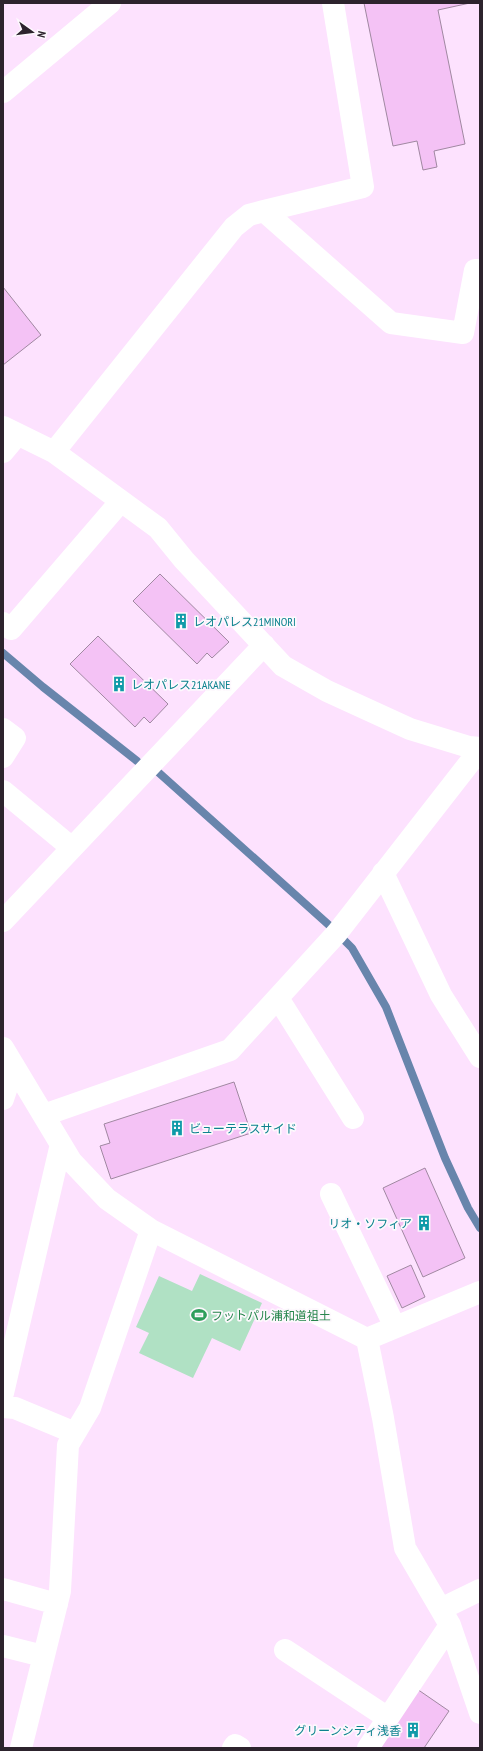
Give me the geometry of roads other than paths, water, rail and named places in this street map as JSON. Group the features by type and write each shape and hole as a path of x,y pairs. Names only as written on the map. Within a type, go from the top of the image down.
{"street":[{"path":"3,92 110,3"},
{"path":"54,452 234,227 249,215 363,187 333,3"},
{"path":"264,211 391,323 463,333 475,270 480,270"},
{"path":"3,452 11,431 54,452 158,528 184,560 283,666 327,691 410,729 469,747 480,748"},
{"path":"3,623 11,630 121,502"},
{"path":"3,921 264,645"},
{"path":"3,729 15,738 3,757"},
{"path":"44,1114 230,1050 337,933 471,761 480,755"},
{"path":"3,791 72,848"},
{"path":"383,873 441,995 480,1057"},
{"path":"278,998 353,1118"},
{"path":"9,1057 71,1162 107,1199 151,1230 367,1339 480,1292"},
{"path":"3,1099 9,1057"},
{"path":"3,1393 61,1144"},
{"path":"331,1194 395,1327"},
{"path":"21,1748 60,1591 68,1445 90,1408 151,1230"},
{"path":"367,1339 383,1418 405,1548 446,1617 480,1713"},
{"path":"3,1407 15,1408 75,1433"},
{"path":"3,1589 57,1604"},
{"path":"368,1748 388,1718 446,1617 480,1590"},
{"path":"3,1646 44,1656"},
{"path":"285,1650 388,1718"},
{"path":"233,1748 235,1745 240,1748"}],"waterway":[{"path":"3,653 43,687 137,761"},
{"path":"158,772 330,926"},
{"path":"344,940 352,948 386,1007 445,1158 468,1208 480,1228"}],"place":[{"name":"レオパレス21MINORI","path":"181,621"},
{"name":"レオパレス21AKANE","path":"119,684"},
{"name":"ビューテラスサイド","path":"177,1128"},
{"name":"リオ・ソフィア","path":"424,1223"},
{"name":"フットパル浦和道祖土","path":"199,1315"},
{"name":"グリーンシティ浅香","path":"413,1730"}]}
